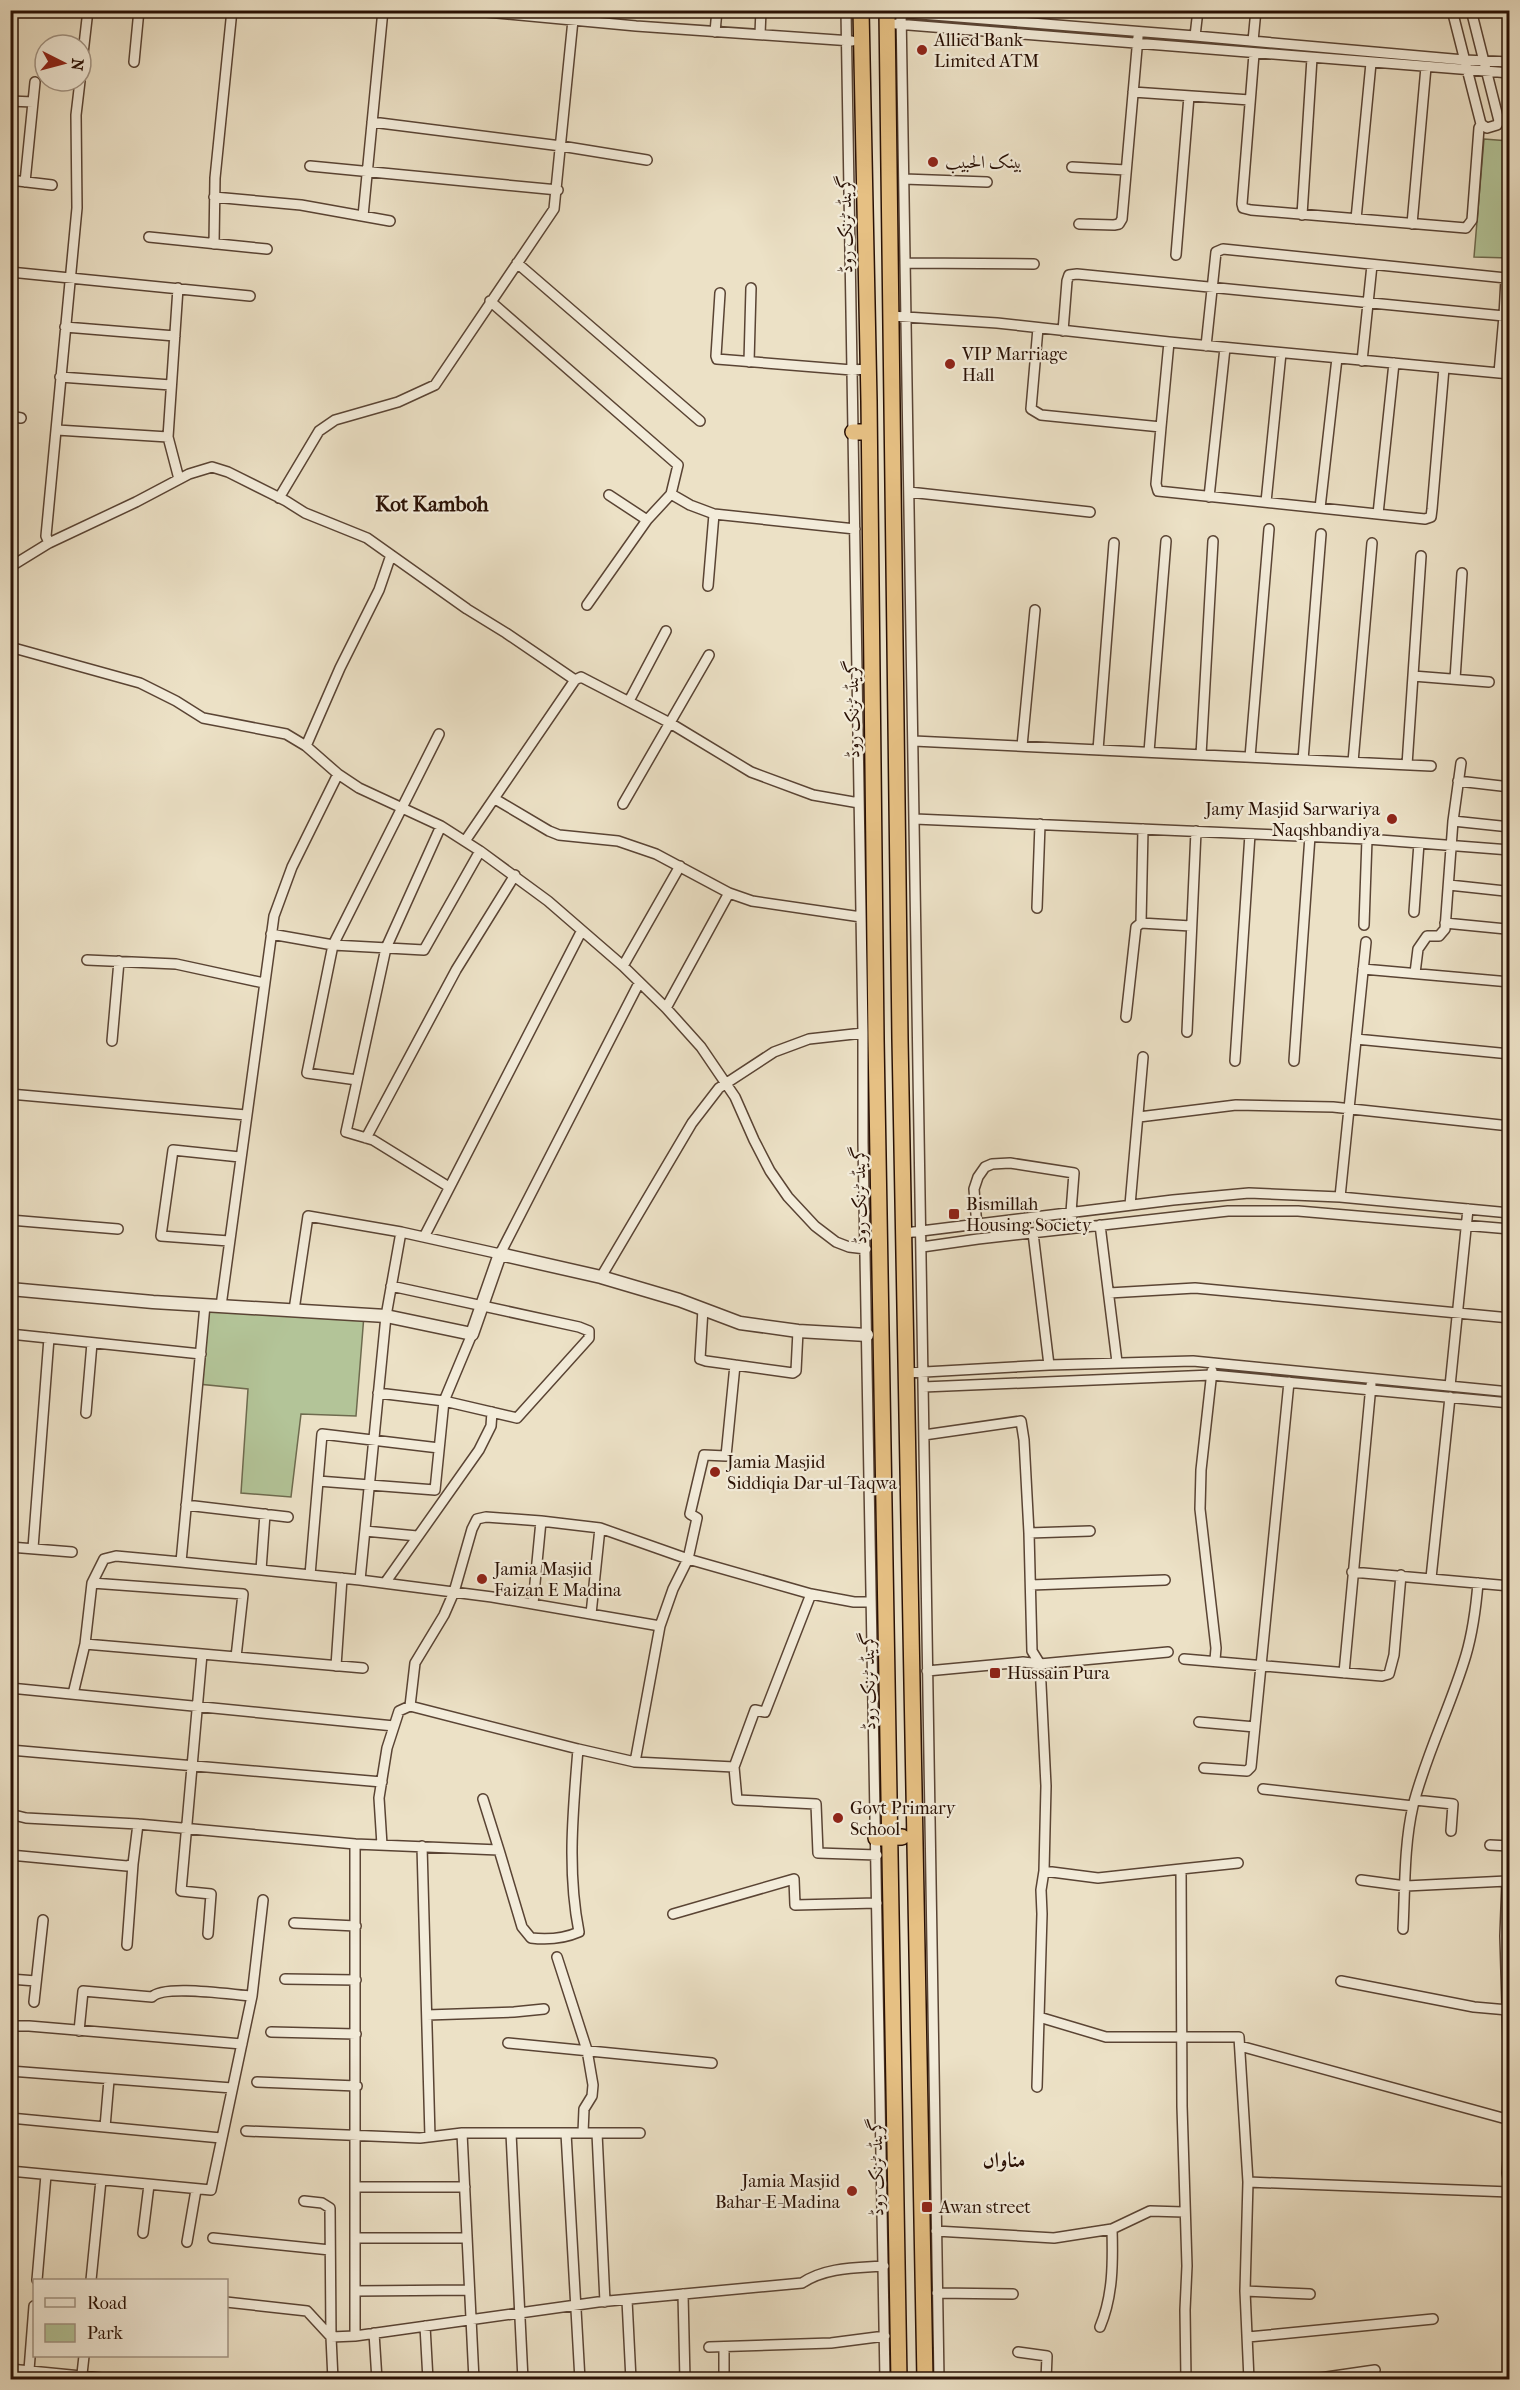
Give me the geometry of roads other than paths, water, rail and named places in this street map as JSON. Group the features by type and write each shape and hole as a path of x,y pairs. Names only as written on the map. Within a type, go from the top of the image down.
{"highway":[{"name":"گرینڈ ٹرنک روڈ","path":"861,10 854,41 869,401 870,1036 884,1837 899,2379"},
{"path":"894,16 891,316 900,1039 905,1233 915,1372 914,1854 930,2277 925,2379"},
{"path":"869,401 892,401"},
{"path":"853,432 869,432"},
{"path":"855,558 871,558"},
{"path":"870,1036 900,1039"},
{"path":"884,1837 914,1836"}],"street":[{"path":"85,33 88,10"},
{"path":"134,62 140,10"},
{"path":"214,244 214,197 232,10"},
{"path":"363,216 383,10"},
{"path":"465,10 534,14 573,21 854,41"},
{"path":"279,498 319,431 327,424 398,402 435,385 554,209 558,190 574,10"},
{"path":"715,32 717,10"},
{"path":"760,34 761,10"},
{"path":"846,10 854,41 852,370 855,558 861,917 870,1036 866,1250 871,1602 884,1837 877,1855 877,1903 885,2379"},
{"path":"1195,36 1198,10"},
{"path":"1256,10 1243,208 1466,228 1470,225 1481,124 1452,10"},
{"path":"1471,10 1499,121 1487,128 1481,124"},
{"path":"894,16 1138,31 1484,62 1509,62"},
{"path":"894,16 1253,54 1509,73"},
{"path":"894,16 904,179 906,263 922,1231 915,1372 923,1387 924,1435 930,1853 928,2193 936,2231 930,2277 937,2293 939,2379"},
{"path":"1079,224 1114,225 1119,224 1122,219 1138,31"},
{"path":"1253,54 1254,41"},
{"path":"1302,214 1312,58"},
{"path":"1356,219 1371,63"},
{"path":"1412,224 1426,67"},
{"path":"1133,92 1250,100"},
{"path":"25,182 34,93"},
{"path":"49,543 46,536 77,208 76,115 79,93"},
{"path":"1176,255 1189,96"},
{"path":"10,100 33,102"},
{"path":"372,122 561,146 647,160"},
{"path":"310,165 558,190"},
{"path":"1072,167 1126,170"},
{"path":"904,179 987,182"},
{"path":"10,180 52,185"},
{"path":"214,197 301,205 390,221"},
{"path":"149,237 267,249"},
{"path":"1206,346 1218,250 1506,278 1499,373"},
{"path":"517,263 700,421"},
{"path":"906,263 1034,264"},
{"path":"1362,361 1372,265"},
{"path":"10,272 250,296"},
{"path":"1063,331 1069,275 1504,316"},
{"path":"178,288 168,437 179,479"},
{"path":"749,362 751,288"},
{"path":"720,293 716,356 720,360 852,370 868,369"},
{"path":"490,301 678,465 671,494 647,520 587,605"},
{"path":"891,316 1509,374"},
{"path":"65,327 175,336"},
{"path":"1038,328 1031,409 1035,413 1161,427"},
{"path":"1169,342 1156,484 1158,490 1425,519 1431,517 1444,368"},
{"path":"1209,497 1225,348"},
{"path":"1266,502 1281,353"},
{"path":"1320,508 1337,358"},
{"path":"1378,514 1394,363"},
{"path":"60,377 171,385"},
{"path":"10,416 21,418"},
{"path":"57,430 168,437"},
{"path":"10,567 49,543 200,469 212,467 228,472 305,513 366,538 466,609 576,680"},
{"path":"909,492 1090,512"},
{"path":"671,494 690,506 714,514 855,529"},
{"path":"609,495 647,520"},
{"path":"708,586 714,514"},
{"path":"1250,757 1269,529"},
{"path":"1304,760 1321,534"},
{"path":"1149,752 1166,541"},
{"path":"1201,755 1213,541"},
{"path":"1098,750 1114,543"},
{"path":"1353,762 1372,543"},
{"path":"306,746 339,668 379,590 390,555"},
{"path":"1407,765 1421,556"},
{"path":"1455,680 1462,573"},
{"path":"1022,746 1035,610"},
{"path":"629,701 666,631"},
{"path":"10,647 140,683 203,718 286,734 306,746 338,774 359,788 441,826 515,875 623,966 666,1008 701,1047 735,1097 770,1171 788,1197 815,1227 836,1242 866,1250"},
{"path":"622,804 709,655"},
{"path":"1413,676 1489,682"},
{"path":"465,841 576,680 581,677 670,723 751,772 813,795 859,803"},
{"path":"357,1080 307,1073 333,945 439,734"},
{"path":"914,741 1431,766"},
{"path":"1415,973 1420,943 1427,936 1443,934 1453,821 1461,763"},
{"path":"221,1306 274,916 292,867 338,774"},
{"path":"1458,781 1509,787"},
{"path":"495,799 558,835 618,841 656,854 729,893 752,901 861,917"},
{"path":"915,819 1310,836 1509,850"},
{"path":"1453,821 1509,827"},
{"path":"1037,908 1040,824"},
{"path":"441,826 386,948 346,1132 373,1140 449,1187"},
{"path":"1141,923 1143,829"},
{"path":"1187,1032 1196,831"},
{"path":"1235,1061 1250,834"},
{"path":"1294,1061 1310,836"},
{"path":"1364,925 1367,839"},
{"path":"1414,912 1419,843"},
{"path":"271,934 333,945 424,950 480,851"},
{"path":"623,966 680,867"},
{"path":"366,1138 456,970 515,875"},
{"path":"1449,885 1505,891"},
{"path":"666,1008 729,893"},
{"path":"1126,1017 1136,927 1141,923 1191,926"},
{"path":"1445,923 1506,929"},
{"path":"899,928 917,928"},
{"path":"424,1237 581,932"},
{"path":"1340,1197 1366,942"},
{"path":"87,960 176,964 264,983"},
{"path":"112,1041 119,961"},
{"path":"1363,969 1509,982"},
{"path":"318,1481 435,1490 444,1401 472,1334 500,1254 639,983"},
{"path":"600,1276 692,1123 719,1088 774,1052 809,1039 870,1036"},
{"path":"1356,1039 1509,1054"},
{"path":"1130,1205 1143,1057"},
{"path":"901,1076 919,1076"},
{"path":"10,1094 246,1115"},
{"path":"1139,1117 1236,1105 1333,1107 1509,1126"},
{"path":"229,1241 161,1236 173,1150 240,1157"},
{"path":"978,1239 976,1183 985,1167 1000,1163 1074,1173 1071,1212 1073,1228"},
{"path":"905,1233 1226,1194 1281,1193 1509,1213"},
{"path":"1450,1386 1468,1209"},
{"path":"922,1247 1100,1225 1228,1211 1260,1210 1355,1215 1509,1229"},
{"path":"294,1310 308,1216 401,1232 600,1276 740,1323 798,1331 867,1335"},
{"path":"10,1220 118,1229"},
{"path":"1100,1225 1117,1362"},
{"path":"360,1580 386,1316 401,1232"},
{"path":"1033,1233 1050,1365"},
{"path":"378,1393 444,1401 517,1418 589,1338 589,1331 391,1286"},
{"path":"1108,1293 1164,1288 1204,1289 1509,1318"},
{"path":"10,1289 205,1305 386,1316 472,1334"},
{"path":"181,1562 205,1305"},
{"path":"703,1309 700,1359 796,1371 798,1331"},
{"path":"10,1334 201,1354"},
{"path":"33,1548 49,1338"},
{"path":"86,1413 92,1343"},
{"path":"915,1372 1117,1362 1213,1363 1509,1392"},
{"path":"1213,1363 1201,1470 1200,1500 1216,1648 1215,1660"},
{"path":"635,1762 660,1626 673,1589 688,1559 697,1518 690,1514 704,1455 726,1456 735,1365"},
{"path":"923,1387 1212,1375 1509,1402"},
{"path":"1344,1673 1371,1378"},
{"path":"1204,1768 1250,1770 1289,1382"},
{"path":"1496,1401 1497,1391"},
{"path":"1431,1578 1450,1397"},
{"path":"385,1584 479,1450 491,1426 492,1412"},
{"path":"924,1435 1021,1421 1029,1533 1032,1651 1040,1664 1046,1786 1036,2087"},
{"path":"310,1575 322,1434 439,1448"},
{"path":"186,1505 288,1517"},
{"path":"261,1570 265,1514"},
{"path":"410,1706 415,1663 444,1615 454,1592 477,1519 486,1517 541,1521 600,1528 688,1559 811,1594 854,1602 871,1602"},
{"path":"533,1604 541,1521"},
{"path":"591,1614 600,1528"},
{"path":"365,1531 417,1536"},
{"path":"1029,1533 1090,1532"},
{"path":"10,1547 72,1552"},
{"path":"73,1694 85,1644 92,1583 104,1559 116,1556 342,1578 454,1592 660,1626"},
{"path":"1352,1572 1509,1586"},
{"path":"1184,1659 1382,1676 1389,1674 1394,1655 1401,1575"},
{"path":"336,1666 342,1578"},
{"path":"1031,1585 1165,1580"},
{"path":"92,1583 243,1594 236,1657"},
{"path":"1403,1929 1414,1803 1434,1741 1466,1657 1475,1617 1478,1583"},
{"path":"811,1594 765,1712 755,1710 734,1767 737,1800 816,1804 818,1853 877,1855"},
{"path":"85,1644 363,1668"},
{"path":"927,1671 1023,1662 1040,1664 1168,1652"},
{"path":"202,1654 181,1891 211,1894 208,1934"},
{"path":"10,1688 394,1726"},
{"path":"382,1845 379,1797 387,1748 399,1711 410,1706 635,1762 734,1767"},
{"path":"1199,1722 1255,1727"},
{"path":"483,1799 522,1927 531,1938 544,1940 566,1937 579,1932 574,1905 571,1838 578,1749"},
{"path":"10,1750 382,1782"},
{"path":"1263,1789 1414,1803 1453,1804 1451,1831"},
{"path":"10,1814 26,1818 138,1824 356,1844 499,1850"},
{"path":"128,1945 138,1824"},
{"path":"355,2336 356,1844"},
{"path":"1490,1845 1509,1846"},
{"path":"423,1846 430,2137"},
{"path":"914,1854 930,1853"},
{"path":"10,1855 126,1866 133,1864"},
{"path":"1044,1871 1098,1878 1238,1863"},
{"path":"1181,1869 1184,2212 1187,2266 1186,2379"},
{"path":"673,1914 794,1879 795,1905 877,1903"},
{"path":"1361,1880 1406,1886 1507,1881 1505,1936 1509,2109"},
{"path":"10,2171 211,2190 252,1996 263,1900"},
{"path":"34,2002 43,1920"},
{"path":"294,1923 356,1926"},
{"path":"557,1957 587,2050 593,2085 592,2096 584,2109 583,2133"},
{"path":"10,1978 36,1982"},
{"path":"285,1979 356,1980"},
{"path":"1341,1981 1474,2007 1508,2010"},
{"path":"79,2031 83,1991 152,1997 169,1990 252,1996"},
{"path":"427,2014 544,2009"},
{"path":"1039,2017 1106,2037 1239,2037 1248,2182 1245,2291 1250,2379"},
{"path":"10,2026 242,2044"},
{"path":"271,2032 356,2034"},
{"path":"508,2043 712,2063"},
{"path":"1240,2046 1509,2120"},
{"path":"10,2071 232,2088"},
{"path":"105,2127 109,2080"},
{"path":"257,2082 357,2086"},
{"path":"10,2118 222,2139"},
{"path":"246,2131 430,2137 462,2133 640,2133"},
{"path":"462,2133 474,2379"},
{"path":"511,2133 524,2379"},
{"path":"566,2133 580,2379"},
{"path":"597,2133 605,2302"},
{"path":"1248,2182 1509,2191 1507,2173 1509,2133"},
{"path":"37,2279 46,2175"},
{"path":"91,2279 101,2180"},
{"path":"143,2233 149,2185"},
{"path":"356,2187 465,2187"},
{"path":"187,2242 196,2190"},
{"path":"304,2201 322,2203 330,2208 333,2379"},
{"path":"936,2231 1054,2238 1112,2229 1150,2211 1184,2212"},
{"path":"1100,2327 1107,2312 1112,2229"},
{"path":"213,2238 330,2250"},
{"path":"356,2238 467,2238"},
{"path":"228,2302 307,2311 331,2337 355,2336 605,2302 802,2283 814,2275 838,2270 884,2266"},
{"path":"356,2291 469,2290"},
{"path":"1245,2291 1310,2294"},
{"path":"937,2293 1013,2294"},
{"path":"683,2294 685,2379"},
{"path":"627,2300 631,2379"},
{"path":"29,2370 33,2319"},
{"path":"1248,2337 1433,2319"},
{"path":"425,2326 428,2379"},
{"path":"374,2333 377,2379"},
{"path":"709,2347 831,2343 885,2336"},
{"path":"724,2347 724,2379"},
{"path":"1018,2352 1047,2356 1046,2379"},
{"path":"82,2374 84,2357"},
{"path":"10,2368 122,2379"},
{"path":"1306,2379 1374,2370"}],"place":[{"name":"Allied Bank Limited ATM","path":"922,50"},
{"name":"بينک الحبيب","path":"933,162"},
{"name":"VIP Marriage Hall","path":"950,364"},
{"name":"Jamy Masjid Sarwariya Naqshbandiya","path":"1392,819"},
{"name":"Bismillah Housing Society","path":"954,1214"},
{"name":"Jamia Masjid Siddiqia Dar-ul-Taqwa","path":"715,1472"},
{"name":"Jamia Masjid Faizan E Madina","path":"482,1579"},
{"name":"Hussain Pura","path":"995,1673"},
{"name":"Govt Primary School","path":"838,1818"},
{"name":"Jamia Masjid Bahar-E-Madina","path":"852,2191"},
{"name":"Awan street","path":"927,2207"}],"district":[{"name":"Kot Kamboh","path":"432,504"},
{"name":"مناواں","path":"1004,2160"}]}
